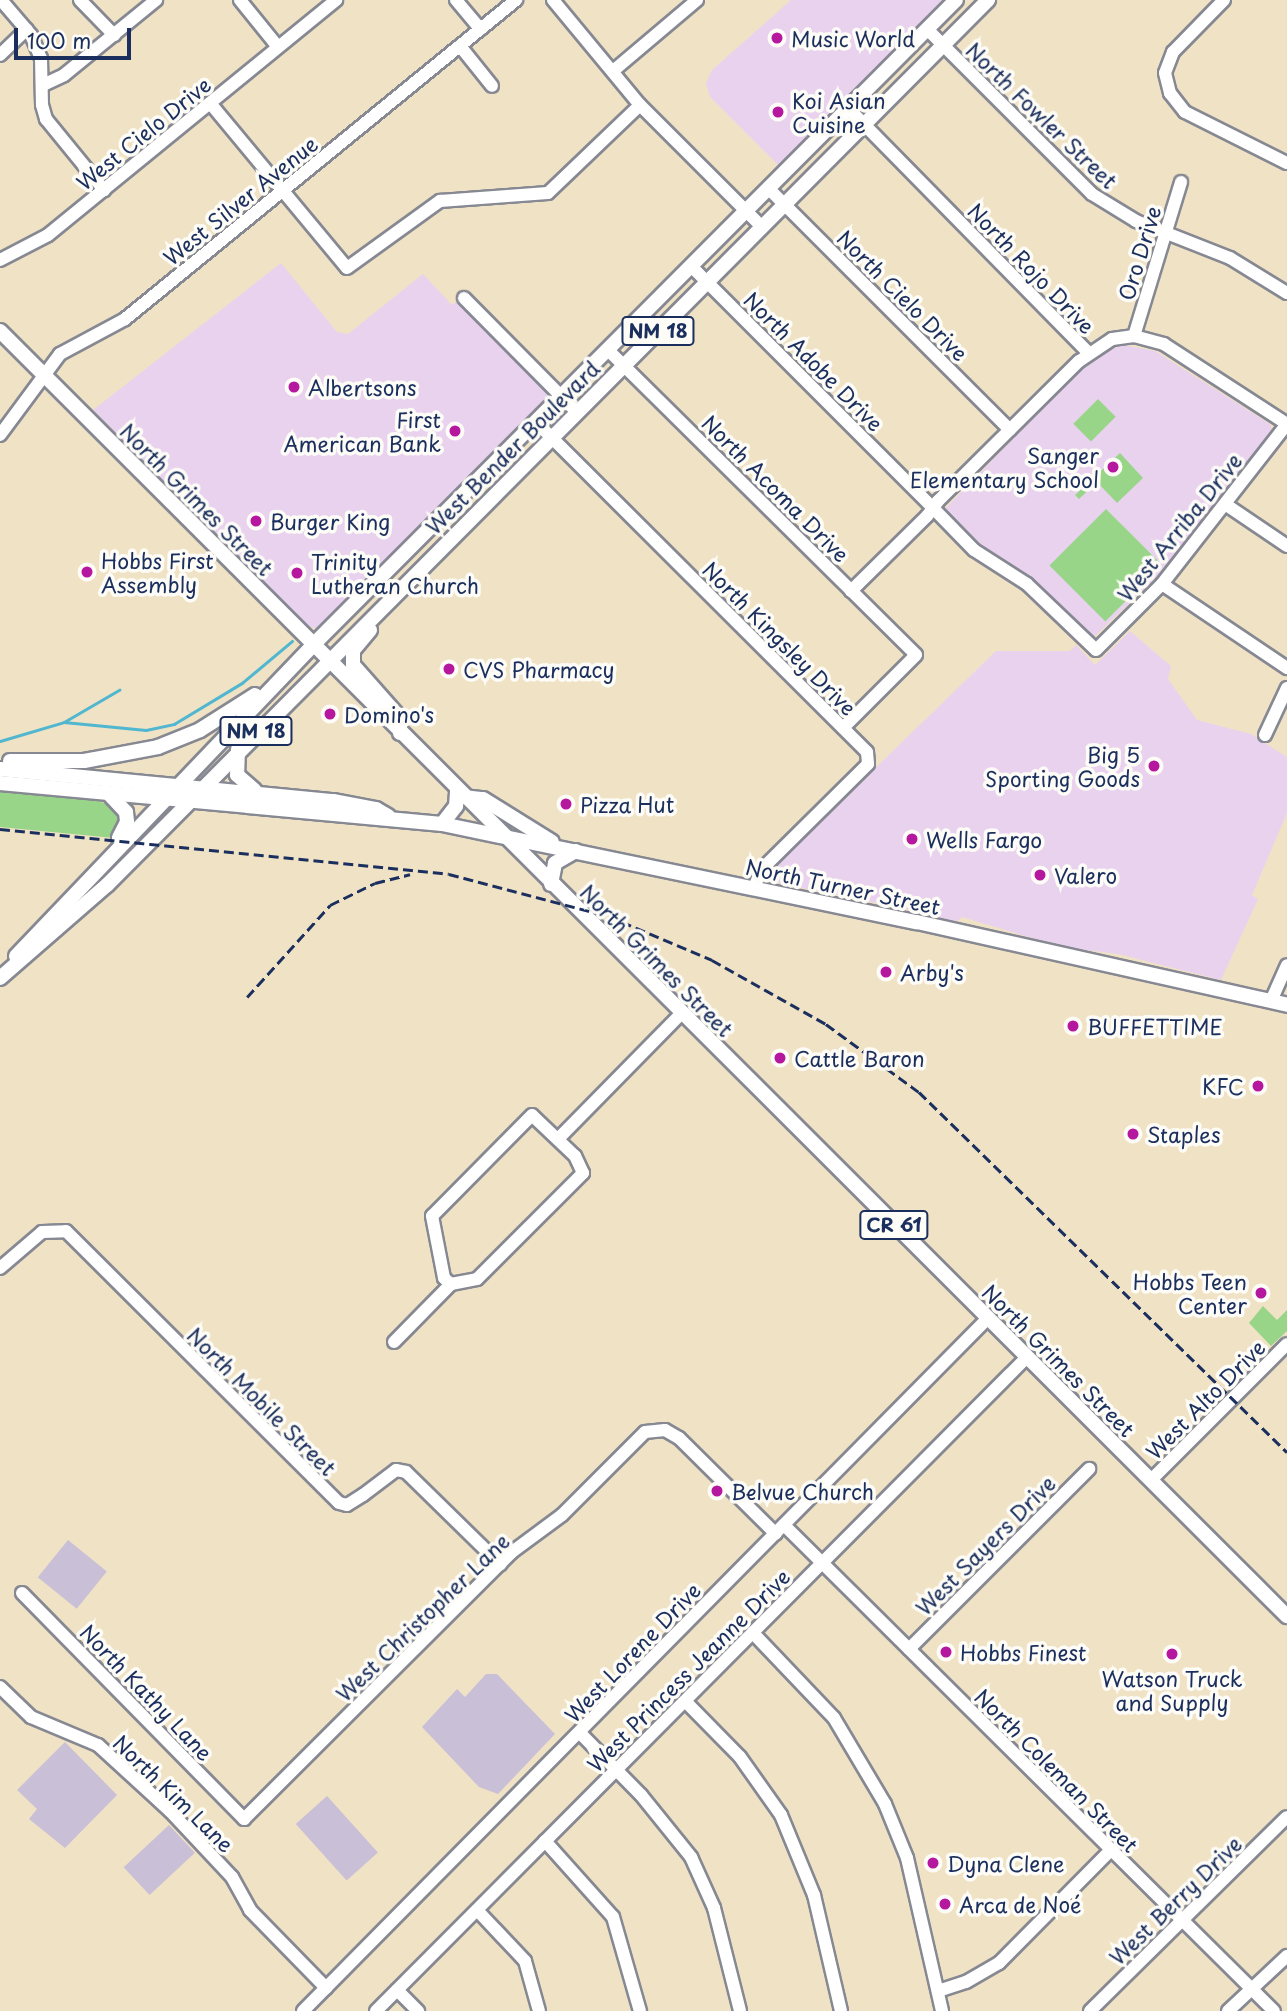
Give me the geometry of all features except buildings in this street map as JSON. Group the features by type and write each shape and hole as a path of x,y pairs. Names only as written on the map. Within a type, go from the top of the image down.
{"main road":[{"name":"West Bender Boulevard","path":"0,977 107,858 312,646 956,0"},
{"name":"West Bender Boulevard","path":"0,977 100,892 326,660 552,438 988,0"},
{"name":"North Grimes Street","path":"0,331 501,835 1287,1616"},
{"path":"430,528 445,543"},
{"path":"391,597 352,657 356,671 400,718 400,733"},
{"path":"0,761 85,761 158,747 219,720 285,674"},
{"path":"238,749 235,769 240,781 261,793"},
{"name":"North Turner Street","path":"0,769 261,793 376,809 388,816 576,850 1287,1005"},
{"name":"North Turner Street","path":"0,783 373,821 388,816"},
{"path":"107,858 127,822 121,803 108,794"},
{"path":"442,824 456,806 460,794 483,799 559,847"},
{"path":"551,884 555,863 576,850"}],"street":[{"path":"1,0 27,29 41,58 46,119 104,190"},
{"path":"80,0 114,35"},
{"path":"43,85 64,75 156,0"},
{"path":"240,0 278,47"},
{"name":"West Cielo Drive","path":"0,260 48,235 336,0"},
{"path":"456,0 480,29"},
{"name":"West Silver Avenue","path":"1,431 42,372 69,348 125,319 516,0"},
{"path":"553,0 640,105 762,227"},
{"path":"613,71 697,0"},
{"path":"1224,0 1179,44 1165,73 1170,93 1185,112 1287,163"},
{"path":"0,55 27,29"},
{"name":"North Fowler Street","path":"927,29 1092,194 1136,221 1213,250 1287,293"},
{"path":"460,46 492,86"},
{"path":"210,103 348,268 440,201 548,193 640,105"},
{"name":"North Rojo Drive","path":"848,108 1088,352 1112,338 1134,336"},
{"name":"Oro Drive","path":"1134,336 1181,182"},
{"name":"North Cielo Drive","path":"768,188 1010,430"},
{"name":"North Adobe Drive","path":"691,266 993,566 1034,590 1096,650"},
{"path":"464,298 577,412"},
{"path":"1134,336 1164,344 1287,424"},
{"name":"North Acoma Drive","path":"608,350 916,655 843,728"},
{"path":"851,590 1088,352"},
{"name":"North Kingsley Drive","path":"536,422 867,752 868,764 761,870 754,888"},
{"name":"West Arriba Drive","path":"1096,650 1162,584 1287,424"},
{"path":"1225,504 1287,547"},
{"path":"1162,584 1287,668"},
{"path":"1265,735 1284,694"},
{"path":"1272,1001 1287,965"},
{"path":"558,1139 681,1014"},
{"path":"394,1342 451,1284 477,1279 583,1173 558,1139 532,1115 434,1212 430,1223 433,1236 444,1279 451,1284"},
{"name":"North Mobile Street","path":"0,1268 42,1232 66,1231 332,1498 347,1505 385,1476 396,1470 406,1472 500,1564"},
{"name":"West Lorene Drive","path":"303,2011 987,1319"},
{"name":"West Alto Drive","path":"1151,1480 1287,1344"},
{"name":"West Princess Jeanne Drive","path":"376,2011 1027,1357"},
{"name":"West Christopher Lane","path":"244,1819 500,1564 562,1515 634,1440 645,1432 665,1430"},
{"name":"North Coleman Street","path":"665,1430 679,1438 822,1563 1274,2011"},
{"name":"West Sayers Drive","path":"909,1649 1089,1469"},
{"name":"North Kathy Lane","path":"22,1593 244,1819"},
{"path":"753,1633 819,1699 876,1786 907,1858 942,2011"},
{"name":"North Kim Lane","path":"0,1687 31,1717 98,1745 170,1811 232,1877 250,1910 326,1987"},
{"path":"685,1701 740,1757 781,1815 814,1895 841,2011"},
{"path":"580,1733 680,1842 704,1880 740,2011"},
{"name":"West Berry Drive","path":"1090,2011 1287,1817"},
{"path":"545,1841 613,1917 640,2011"},
{"path":"938,1991 974,1979 999,1963 1111,1850"},
{"path":"477,1910 525,1961 539,2011"},
{"path":"1228,2011 1287,1956"},
{"path":"397,1990 418,2011"}],"shaded area":[{"path":"791,0 948,0 780,167 710,97 706,83 712,70"},
{"path":"281,263 337,332 348,334 423,274 452,305 459,300 549,395 318,629 307,626 93,410"},
{"name":"Sanger Elementary School","path":"1124,345 1155,351 1270,424 1272,430 1158,576 1093,638 1037,585 989,556 944,510 1075,375 1108,350"},
{"path":"1130,631 1171,666 1168,679 1197,720 1251,734 1287,757 1287,813 1252,895 1258,899 1221,980 1118,954 1062,947 962,917 955,923 939,920 925,913 768,881 767,873 996,651 1070,651 1076,645 1095,665"},
{"path":"68,1540 107,1571 77,1609 38,1577"},
{"path":"486,1674 497,1674 555,1734 498,1794 479,1787 422,1727 457,1689 465,1697"},
{"path":"65,1742 117,1795 65,1848 29,1819 37,1809 17,1790"},
{"path":"327,1796 378,1852 347,1881 296,1824"},
{"path":"169,1825 195,1853 150,1895 124,1867"}],"green space":[{"path":"1098,399 1116,417 1091,441 1073,424"},
{"path":"1120,453 1143,478 1117,503 1097,482 1079,499 1075,495"},
{"path":"1106,509 1162,565 1105,621 1049,566"},
{"path":"0,792 98,801 112,806 123,819 114,838 0,827"},
{"path":"1263,1306 1277,1320 1287,1310 1287,1331 1271,1346 1249,1323"}],"waterway":[{"path":"64,722 146,730 174,724 242,683 292,641"},
{"path":"0,741 64,722 119,690"}],"railway":[{"path":"0,829 449,874 608,916 712,960 826,1024 919,1092 1287,1452"},
{"path":"247,997 330,905 375,883 410,874"}],"place":[{"name":"Music World","path":"777,38"},
{"name":"Koi Asian Cuisine","path":"778,112"},
{"name":"Albertsons","path":"294,387"},
{"name":"First American Bank","path":"455,431"},
{"name":"Sanger Elementary School","path":"1113,467"},
{"name":"Burger King","path":"256,521"},
{"name":"Hobbs First Assembly","path":"87,572"},
{"name":"Trinity Lutheran Church","path":"297,573"},
{"name":"CVS Pharmacy","path":"449,669"},
{"name":"Domino's","path":"330,714"},
{"name":"Big 5 Sporting Goods","path":"1154,766"},
{"name":"Pizza Hut","path":"566,804"},
{"name":"Wells Fargo","path":"912,839"},
{"name":"Valero","path":"1040,875"},
{"name":"Arby's","path":"886,972"},
{"name":"BUFFETTIME","path":"1073,1026"},
{"name":"Cattle Baron","path":"780,1058"},
{"name":"KFC","path":"1258,1086"},
{"name":"Staples","path":"1133,1134"},
{"name":"Hobbs Teen Center","path":"1261,1293"},
{"name":"Belvue Church","path":"717,1491"},
{"name":"Hobbs Finest","path":"946,1652"},
{"name":"Watson Truck and Supply","path":"1172,1654"},
{"name":"Dyna Clene","path":"933,1863"},
{"name":"Arca de Noé","path":"945,1904"}]}
